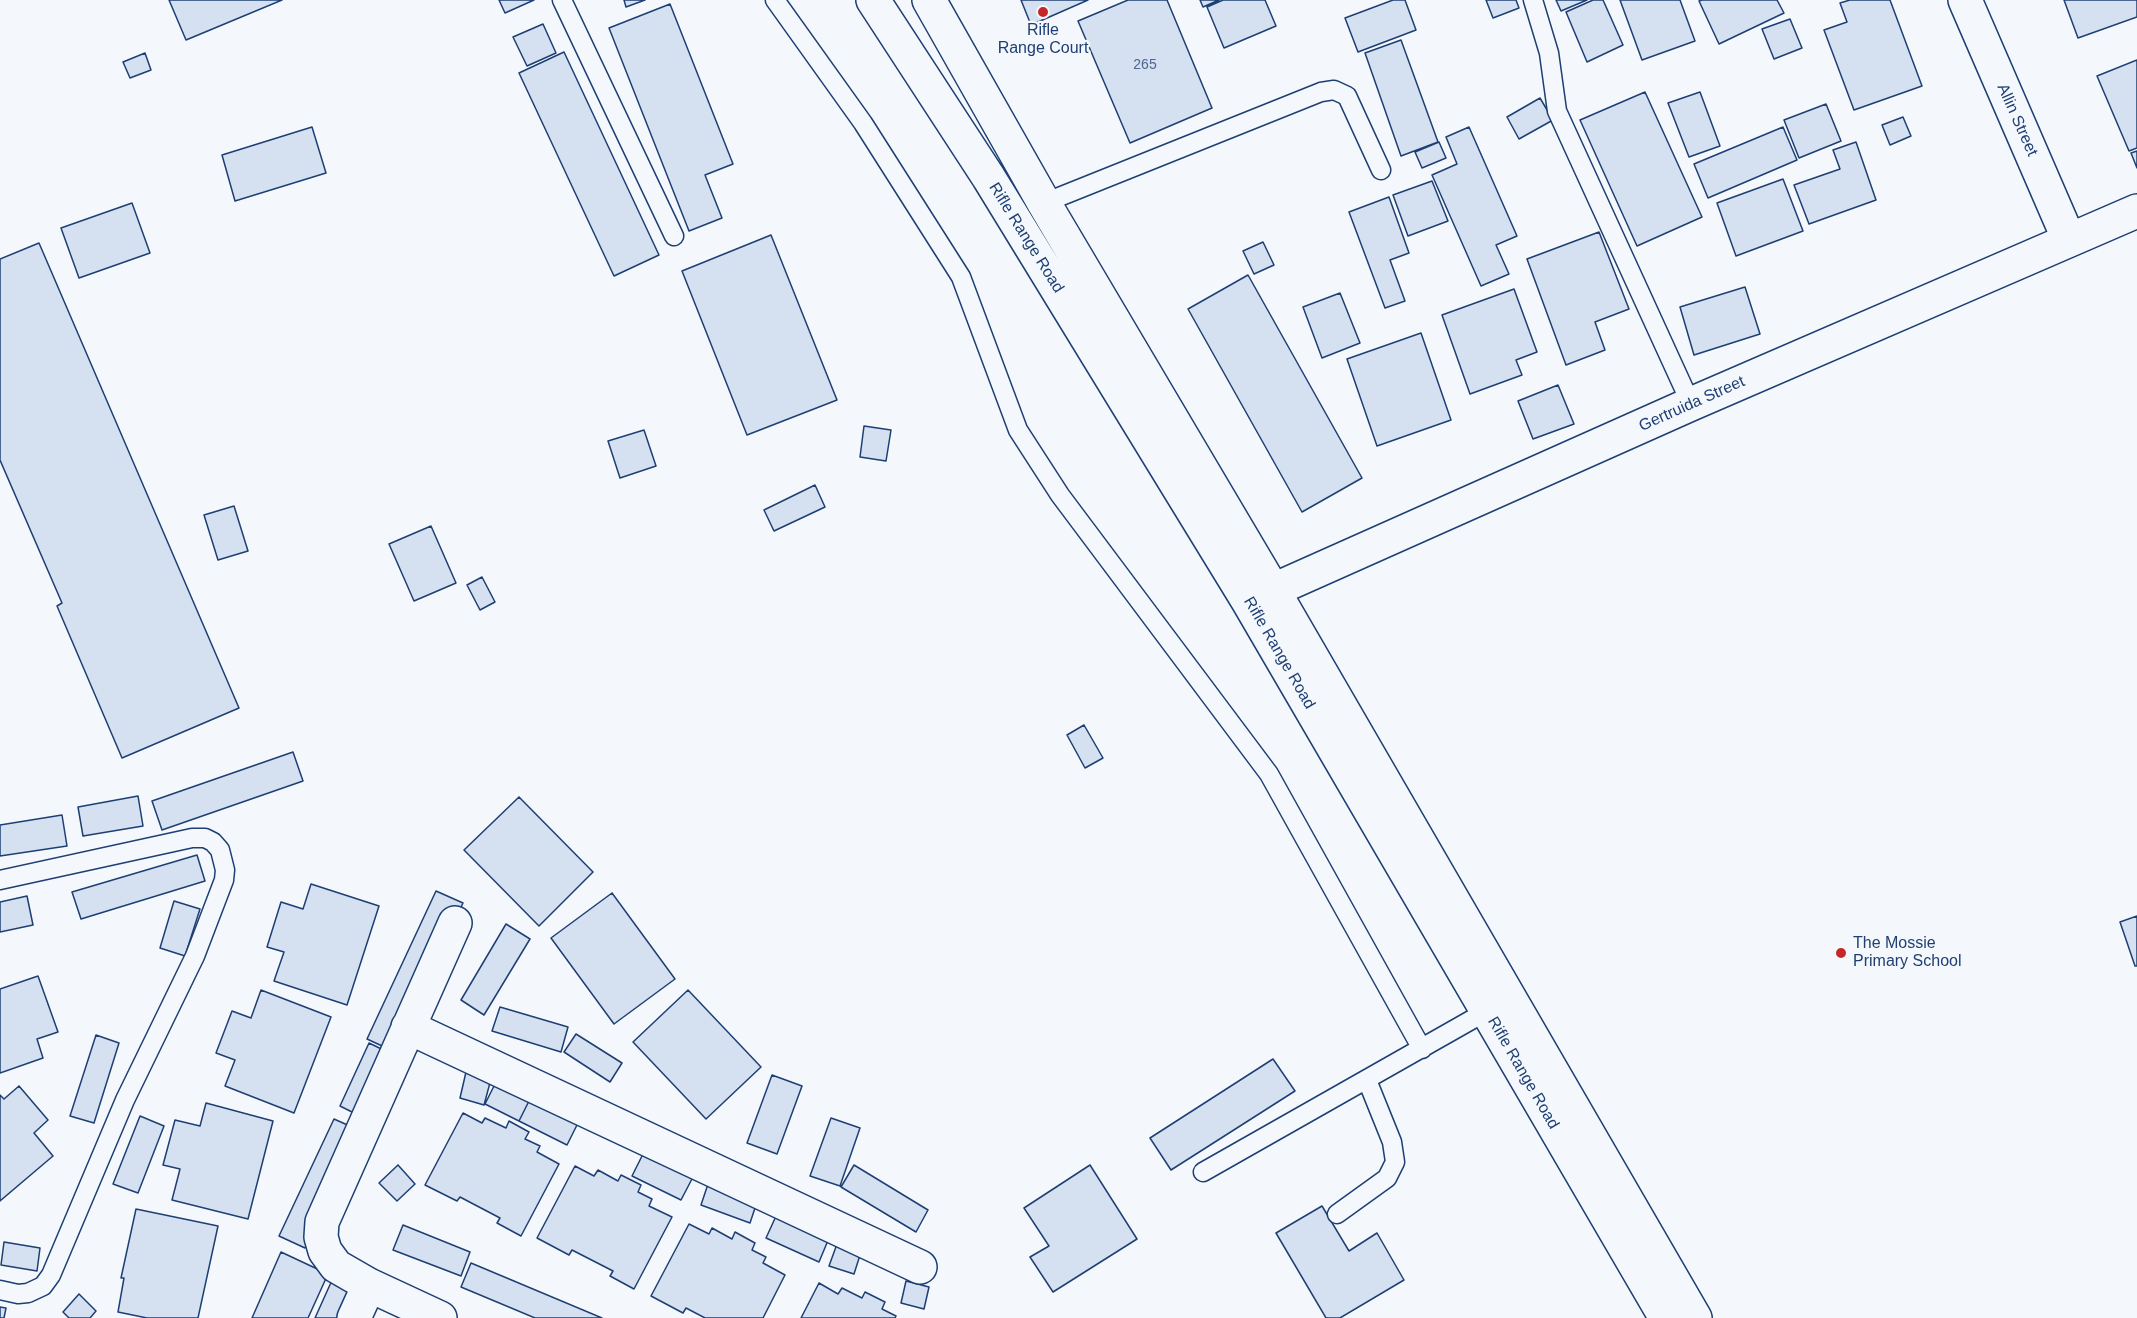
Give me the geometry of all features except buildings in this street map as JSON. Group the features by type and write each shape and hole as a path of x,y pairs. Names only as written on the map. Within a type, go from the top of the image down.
{"main road":[{"name":"Rifle Range Road","path":"873,0 1261,595 1695,1318"},
{"name":"Rifle Range Road","path":"929,0 1044,202 1261,595 1487,1011 1666,1318"},
{"name":"Allin Street","path":"1965,0 2069,240"},
{"name":"Gertruida Street","path":"1261,595 1691,404 2137,211"},
{"path":"440,1318 369,1285 336,1266 325,1251 321,1237 322,1222 455,923"},
{"path":"408,1027 920,1267"},
{"path":"354,1318 369,1285"}],"lane":[{"path":"562,0 674,236"},
{"path":"775,0 863,123 961,277 1018,430 1060,495 1269,774 1422,1049"},
{"path":"1533,0 1549,53 1557,111 1691,404"},
{"path":"1044,202 1321,92 1334,90 1347,96 1381,171"},
{"path":"0,880 192,838 205,838 213,842 220,850 225,870 224,880 195,956 126,1100 51,1275 43,1286 28,1293 18,1294 0,1290"},
{"path":"1203,1172 1487,1011"},
{"path":"1337,1214 1387,1178 1395,1162 1392,1142 1367,1080"}],"place":[{"name":"Rifle Range Court","path":"1043,12"},
{"name":"The Mossie Primary School","path":"1841,953"}]}
